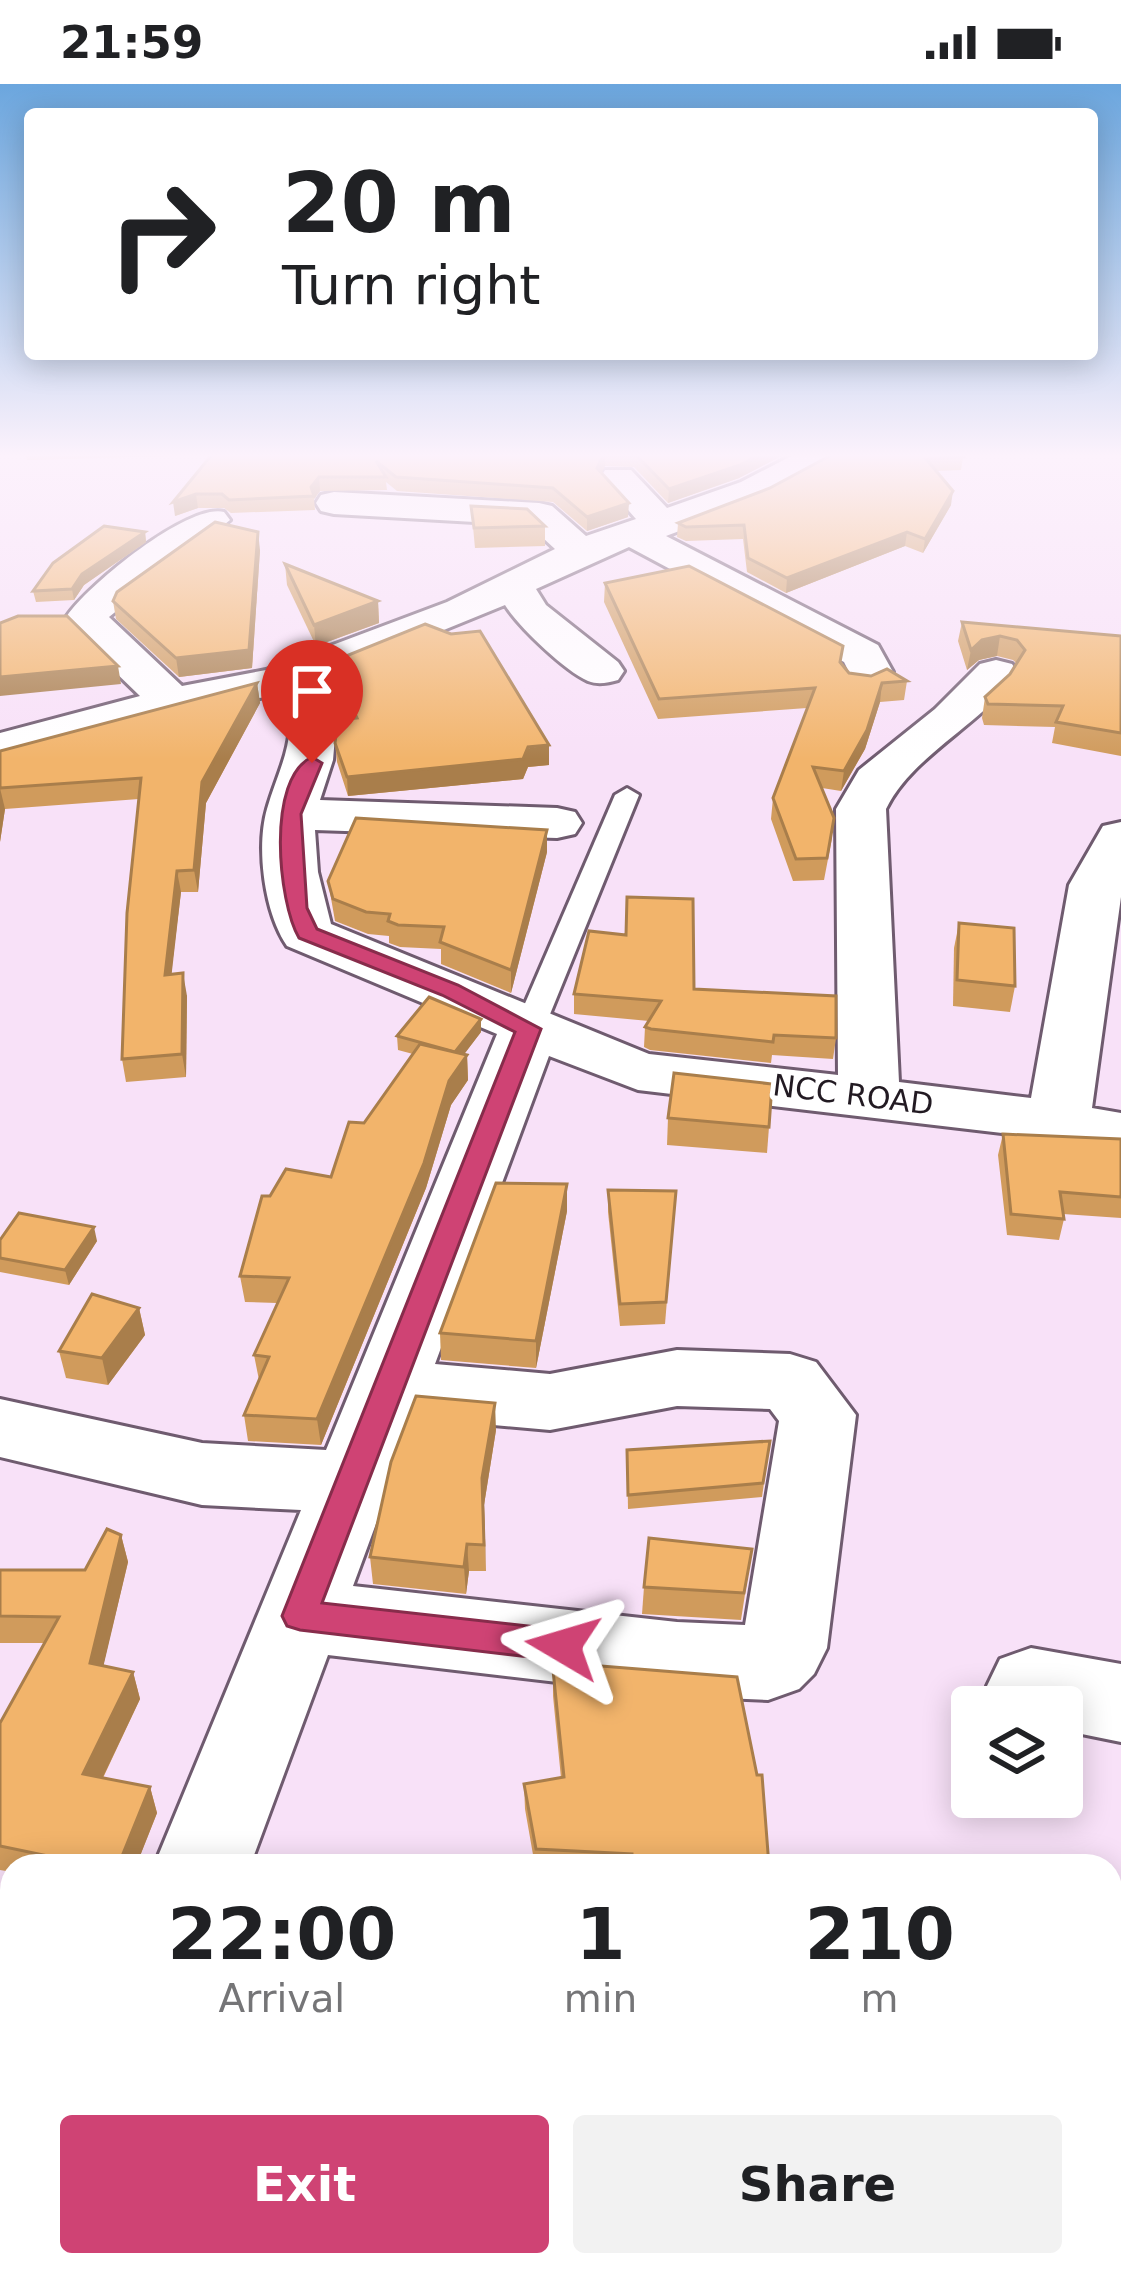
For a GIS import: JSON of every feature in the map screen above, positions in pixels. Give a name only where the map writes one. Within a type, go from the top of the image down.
[{"type":"street","points":[[163,554],[69,616],[90,624],[172,701]]},
{"type":"street","points":[[0,747],[172,701],[276,682],[514,586],[574,554]]},
{"type":"street","points":[[691,554],[863,655],[868,675]]},
{"type":"street","points":[[514,586],[531,613],[602,671]]},
{"type":"street","points":[[869,1097],[862,809],[876,780],[951,718],[996,673]]},
{"type":"street","name":"NCC ROAD","points":[[276,682],[313,725],[312,763],[290,814],[296,908],[307,934],[638,1071],[1121,1132]]},
{"type":"street","points":[[290,814],[557,823]]},
{"type":"street","points":[[1058,1124],[1096,885],[1121,837]]},
{"type":"street","points":[[207,1854],[529,1029]]},
{"type":"street","points":[[300,1616],[676,1659],[768,1663],[784,1648],[818,1415],[790,1382],[677,1378],[550,1402],[388,1388]]},
{"type":"street","points":[[0,1428],[202,1474],[352,1482]]},
{"type":"street","points":[[1083,1695],[1121,1702]]},
{"type":"lane","points":[[529,1029],[627,795]]},
{"type":"building","points":[[65,554],[112,554],[82,574],[72,589],[33,591]]},
{"type":"building","points":[[170,554],[256,554],[249,650],[176,658],[113,601],[117,592]]},
{"type":"building","points":[[748,554],[849,554],[787,578]]},
{"type":"building","points":[[285,564],[378,601],[314,625]]},
{"type":"building","points":[[689,566],[843,646],[840,662],[849,673],[871,676],[887,669],[907,681],[882,683],[867,730],[844,771],[813,767],[834,818],[827,858],[796,859],[773,798],[815,688],[659,699],[605,583]]},
{"type":"building","points":[[18,616],[67,616],[118,666],[0,677],[0,623]]},
{"type":"building","points":[[962,622],[1121,636],[1121,733],[1056,722],[1063,706],[988,704],[985,697],[1010,674],[1025,650],[1017,640],[1000,636],[982,640],[971,650]]},
{"type":"building","points":[[425,624],[451,634],[480,631],[549,745],[528,747],[523,759],[347,777],[335,743],[338,720],[357,718],[331,662]]},
{"type":"building","points":[[257,683],[202,782],[194,870],[177,871],[165,975],[183,973],[182,1054],[122,1059],[127,913],[141,778],[0,788],[0,751]]},
{"type":"building","points":[[356,818],[547,830],[511,970],[440,942],[444,927],[398,925],[388,921],[390,914],[366,912],[333,899],[328,881]]},
{"type":"building","points":[[627,897],[693,899],[694,989],[836,996],[836,1038],[774,1035],[773,1042],[651,1029],[645,1027],[661,1001],[574,994],[589,931],[626,935]]},
{"type":"building","points":[[959,923],[1014,928],[1015,986],[957,980]]},
{"type":"building","points":[[429,997],[481,1019],[455,1052],[397,1036]]},
{"type":"building","points":[[420,1044],[467,1055],[449,1081],[424,1163],[317,1419],[244,1415],[269,1357],[254,1355],[289,1278],[240,1276],[262,1196],[270,1196],[286,1169],[331,1177],[349,1122],[364,1123]]},
{"type":"building","points":[[674,1073],[772,1084],[769,1127],[668,1118]]},
{"type":"building","points":[[1003,1134],[1121,1139],[1121,1197],[1060,1192],[1064,1219],[1011,1214]]},
{"type":"building","points":[[496,1183],[567,1184],[536,1341],[440,1333]]},
{"type":"building","points":[[608,1190],[676,1191],[666,1302],[620,1304]]},
{"type":"building","points":[[19,1213],[94,1227],[65,1270],[0,1258],[0,1240]]},
{"type":"building","points":[[92,1294],[139,1308],[102,1358],[59,1351]]},
{"type":"building","points":[[416,1396],[495,1403],[482,1478],[484,1545],[467,1544],[464,1567],[370,1557],[391,1462]]},
{"type":"building","points":[[770,1441],[763,1483],[628,1495],[627,1450]]},
{"type":"building","points":[[107,1529],[121,1535],[90,1663],[133,1672],[83,1774],[150,1787],[123,1854],[38,1854],[0,1846],[0,1723],[59,1617],[0,1616],[0,1570],[85,1570]]},
{"type":"building","points":[[649,1538],[752,1549],[744,1593],[644,1587]]},
{"type":"building","points":[[601,1666],[737,1677],[757,1775],[762,1775],[768,1854],[536,1849],[524,1784],[564,1777],[553,1670]]},
{"type":"route","points":[[312,763],[290,814],[296,908],[307,934],[450,990],[529,1029],[300,1616],[563,1646]]}]
